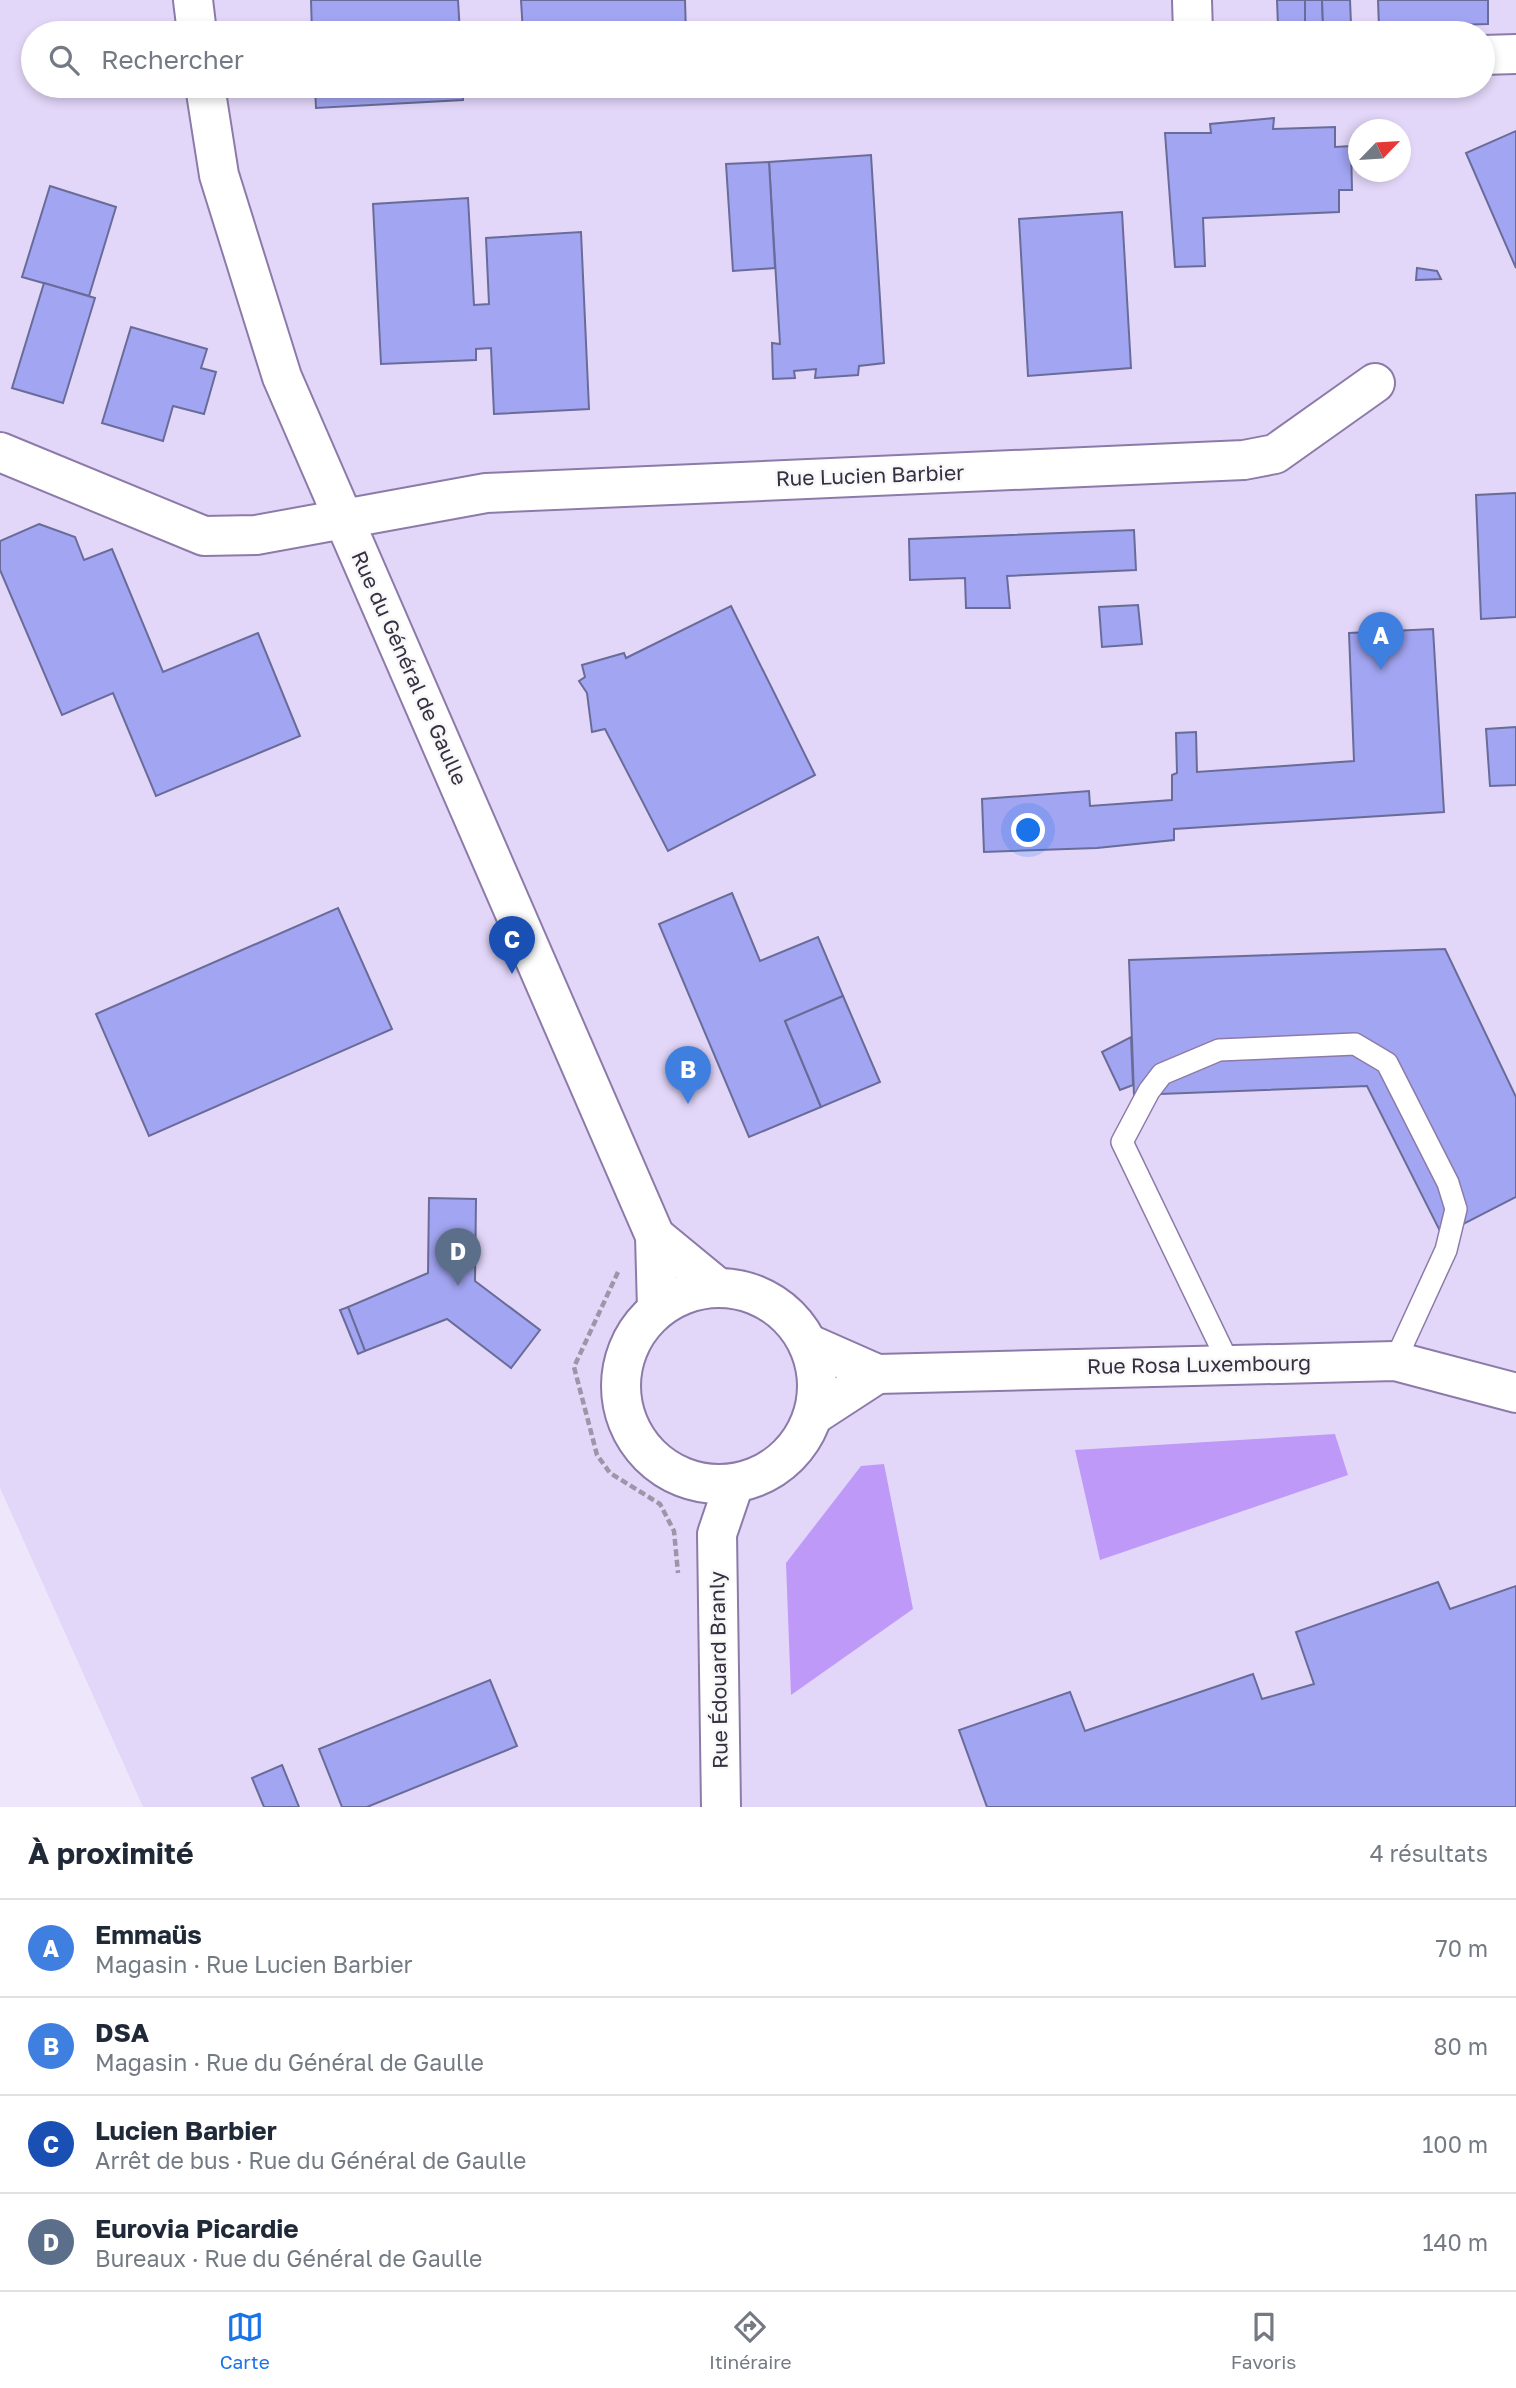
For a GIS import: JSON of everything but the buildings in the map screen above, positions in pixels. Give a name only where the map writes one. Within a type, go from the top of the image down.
[{"type":"street","points":[[192,0],[195,21]]},
{"type":"street","points":[[1192,0],[1193,21]]},
{"type":"street","name":"Rue du Général de Gaulle","points":[[207,98],[219,175],[282,377],[655,1236],[657,1309]]},
{"type":"street","name":"Rue Lucien Barbier","points":[[0,452],[204,536],[256,535],[486,493],[1244,460],[1275,454],[1375,383]]},
{"type":"street","name":"Rue du Général de Gaulle","points":[[655,1236],[717,1287]]},
{"type":"street","points":[[717,1287],[760,1296],[789,1315],[809,1343],[818,1380],[814,1415],[792,1454],[764,1475],[716,1484],[664,1468],[639,1444],[622,1408],[621,1373],[634,1335],[657,1309],[683,1294],[717,1287]]},
{"type":"street","name":"Rue Rosa Luxembourg","points":[[809,1343],[877,1374],[1395,1360],[1516,1393]]},
{"type":"street","points":[[814,1415],[877,1374]]},
{"type":"street","name":"Rue Édouard Branly","points":[[716,1484],[721,1807]]},
{"type":"lane","points":[[1229,1363],[1122,1142],[1149,1091],[1162,1074],[1219,1050],[1356,1044],[1387,1063],[1448,1184],[1456,1209],[1446,1250],[1395,1360]]},
{"type":"path","points":[[618,1270],[574,1367],[597,1455],[610,1473],[660,1504],[674,1531],[678,1581]]},
{"type":"shaded area","points":[[0,0],[1516,0],[1516,1807],[143,1807],[0,1488]]},
{"type":"shaded area","points":[[1335,1434],[1348,1475],[1100,1560],[1075,1450]]},
{"type":"shaded area","points":[[884,1464],[913,1609],[791,1695],[786,1563],[861,1466]]},
{"type":"place","name":"Emmaüs","points":[[1381,670]]},
{"type":"place","name":"Lucien Barbier","points":[[512,974]]},
{"type":"place","name":"DSA","points":[[688,1104]]},
{"type":"place","name":"Eurovia Picardie","points":[[458,1286]]}]
